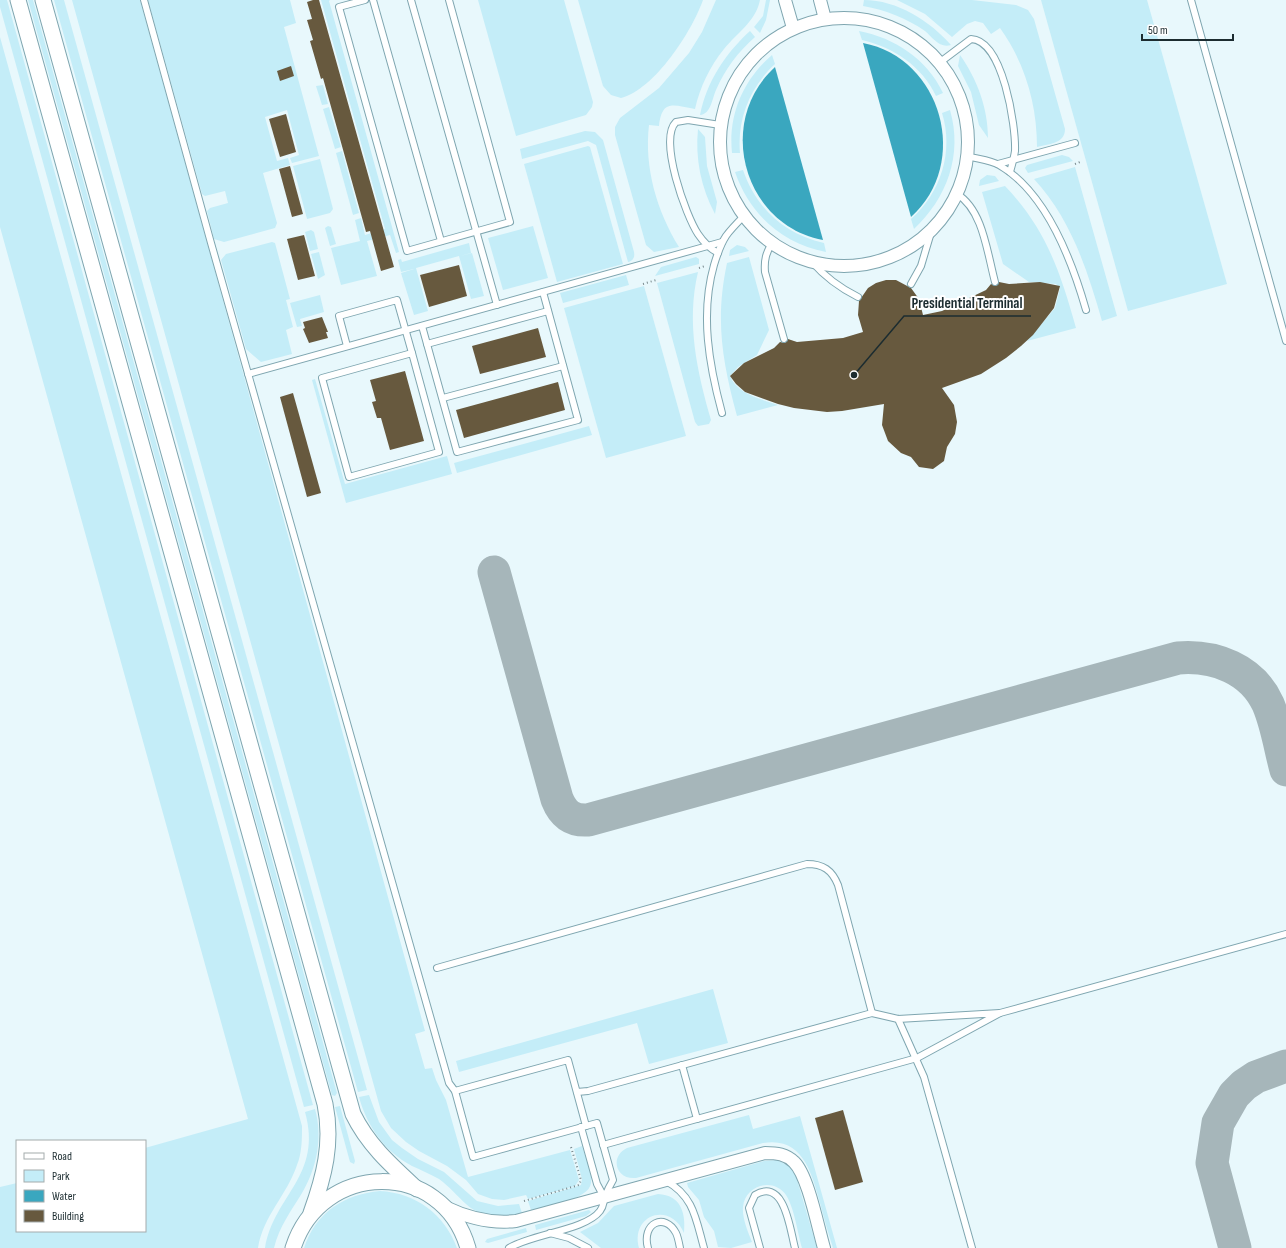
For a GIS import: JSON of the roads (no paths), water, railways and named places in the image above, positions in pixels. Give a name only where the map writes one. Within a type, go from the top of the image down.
[{"type":"street","points":[[18,0],[324,1104],[329,1130],[329,1145],[320,1188],[311,1213]]},
{"type":"street","points":[[44,0],[352,1114],[362,1132],[374,1148],[418,1189],[442,1205],[473,1218],[490,1222],[504,1223],[529,1218],[765,1153],[781,1154],[795,1163],[803,1175],[824,1248]]},
{"type":"street","points":[[785,0],[793,28]]},
{"type":"street","points":[[820,0],[825,19]]},
{"type":"street","points":[[825,19],[862,19],[887,26],[921,45],[940,63],[954,85],[963,109],[968,135],[967,156],[964,173],[956,194],[948,209],[932,229],[901,252],[876,262],[838,266],[812,262],[788,252],[772,243],[756,230],[744,216],[733,198],[724,174],[719,148],[720,125],[727,97],[746,64],[765,45],[793,28],[825,19]]},
{"type":"street","points":[[293,1248],[300,1229],[311,1213],[333,1194],[360,1183],[389,1181],[418,1189]]},
{"type":"street","points":[[442,1205],[460,1228],[468,1248]]},
{"type":"lane","points":[[144,0],[447,1077],[455,1091],[473,1157],[597,1123],[613,1180],[604,1197],[602,1209],[590,1220],[516,1244],[509,1248]]},
{"type":"lane","points":[[365,0],[339,7],[407,251],[510,222],[449,0]]},
{"type":"lane","points":[[373,0],[441,241]]},
{"type":"lane","points":[[411,0],[497,305]]},
{"type":"lane","points":[[1191,0],[1286,341]]},
{"type":"lane","points":[[940,63],[971,39],[980,41],[988,48],[1000,72],[1009,100],[1014,138],[1013,160],[1010,172]]},
{"type":"lane","points":[[718,253],[707,246],[690,220],[678,188],[673,168],[671,144],[674,124],[680,121],[720,125]]},
{"type":"lane","points":[[998,164],[1075,144]]},
{"type":"lane","points":[[967,156],[998,164],[1010,172],[1032,195],[1053,225],[1068,256],[1086,310]]},
{"type":"lane","points":[[956,194],[964,198],[977,214],[995,282]]},
{"type":"lane","points":[[722,413],[711,370],[707,322],[708,297],[712,274],[722,242],[732,228],[744,216]]},
{"type":"lane","points":[[911,284],[921,266],[932,229]]},
{"type":"lane","points":[[248,374],[722,242]]},
{"type":"lane","points":[[772,243],[767,251],[764,261],[765,272],[784,339]]},
{"type":"lane","points":[[812,262],[837,286],[858,297]]},
{"type":"lane","points":[[422,326],[457,452],[578,420],[542,292]]},
{"type":"lane","points":[[348,346],[339,316],[397,300],[412,353],[439,452],[349,477],[322,378],[412,353]]},
{"type":"lane","points":[[427,344],[548,311]]},
{"type":"lane","points":[[442,398],[563,366]]},
{"type":"lane","points":[[437,968],[807,864],[817,864],[825,867],[834,875],[838,885],[872,1013]]},
{"type":"lane","points":[[577,1092],[588,1091],[872,1013],[898,1019],[1000,1013],[1286,934]]},
{"type":"lane","points":[[603,1145],[917,1058],[1000,1013]]},
{"type":"lane","points":[[898,1019],[917,1058],[972,1248]]},
{"type":"lane","points":[[455,1091],[568,1060],[577,1092],[597,1184],[604,1197]]},
{"type":"lane","points":[[682,1065],[697,1119]]},
{"type":"lane","points":[[664,1181],[680,1190],[691,1204],[704,1248]]},
{"type":"lane","points":[[760,1248],[749,1208],[752,1199],[764,1191],[774,1193],[781,1199],[795,1248]]},
{"type":"lane","points":[[648,1248],[646,1233],[651,1226],[659,1223],[671,1226],[676,1234],[680,1248]]},
{"type":"lane","points":[[549,1233],[569,1238],[588,1248]]},
{"type":"water","points":[[863,43],[890,53],[912,69],[929,90],[939,115],[943,142],[940,169],[929,195],[911,217]]},
{"type":"water","points":[[775,67],[823,240],[796,230],[773,214],[757,193],[746,168],[743,142],[746,115],[757,89]]},
{"type":"place","name":"Presidential Terminal","points":[[854,375]]}]
